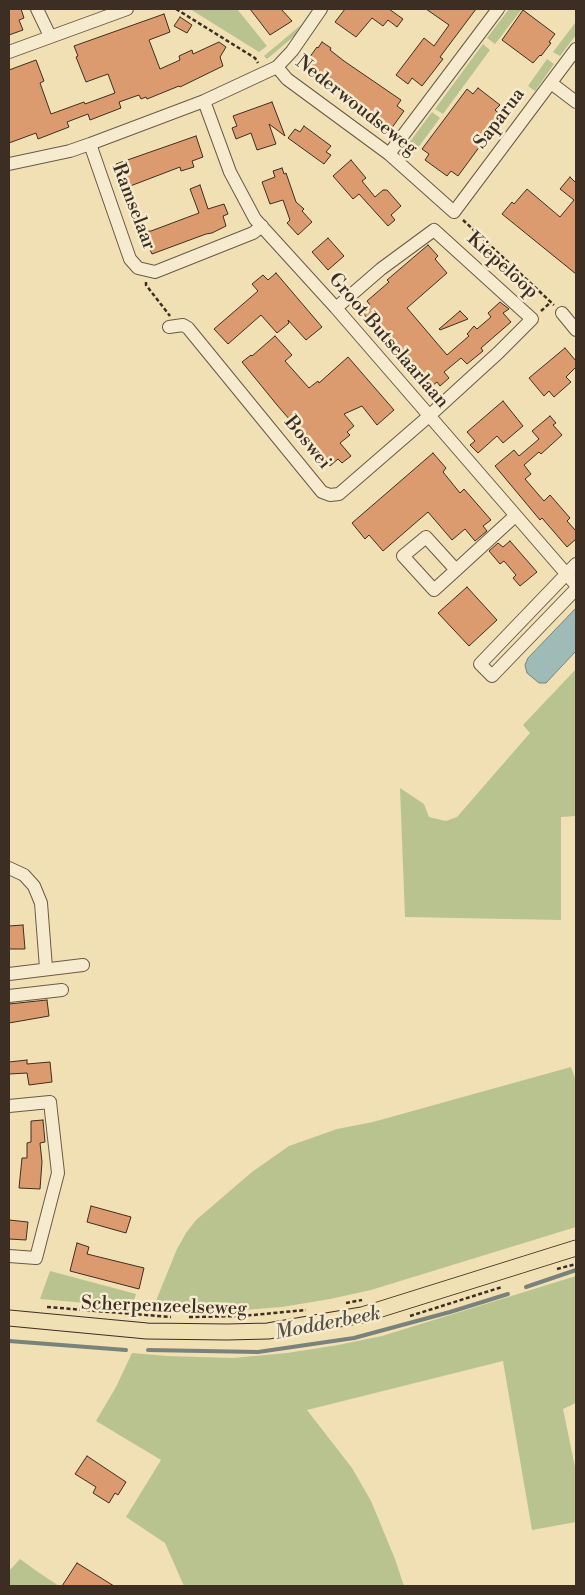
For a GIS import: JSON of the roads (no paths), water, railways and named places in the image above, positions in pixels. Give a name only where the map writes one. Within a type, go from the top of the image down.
[{"type":"main road","name":"Scherpenzeelseweg","points":[[9,1318],[147,1331],[268,1331],[362,1316],[576,1248]]},
{"type":"street","points":[[37,9],[50,36]]},
{"type":"street","points":[[9,52],[127,9]]},
{"type":"street","points":[[271,70],[292,51],[321,9]]},
{"type":"street","points":[[389,154],[496,10]]},
{"type":"street","name":"Saparua","points":[[454,212],[576,49]]},
{"type":"street","name":"Nederwoudseweg","points":[[9,164],[70,151],[90,144],[204,101],[271,70],[292,83],[389,154],[454,212]]},
{"type":"street","points":[[551,83],[576,102]]},
{"type":"street","name":"Groot Butselaarlaan","points":[[204,101],[230,172],[255,219],[336,308],[566,575],[576,584]]},
{"type":"street","name":"Ramselaar","points":[[90,144],[130,259],[138,268],[144,271],[155,272],[253,233],[262,226]]},
{"type":"street","name":"Kiepeloop","points":[[336,308],[381,269],[434,230],[532,319],[429,416]]},
{"type":"street","points":[[562,313],[576,330]]},
{"type":"street","name":"Boswei","points":[[173,326],[183,325],[188,328],[322,492],[330,495],[339,494],[429,416]]},
{"type":"street","points":[[456,570],[515,516]]},
{"type":"street","points":[[576,564],[480,664],[492,676],[576,589]]},
{"type":"street","points":[[9,868],[24,875],[34,886],[41,903],[46,968]]},
{"type":"street","points":[[9,974],[83,964]]},
{"type":"street","points":[[9,996],[62,990]]},
{"type":"street","points":[[9,1106],[50,1102],[58,1173],[36,1258],[9,1256]]},
{"type":"water","points":[[576,608],[576,651],[546,683],[539,683],[527,673],[525,665],[528,658]]},
{"type":"waterway","name":"Modderbeek","points":[[526,1287],[576,1270]]},
{"type":"waterway","name":"Modderbeek","points":[[148,1350],[258,1352],[354,1338],[508,1294]]},
{"type":"waterway","name":"Modderbeek","points":[[9,1341],[126,1350]]}]
